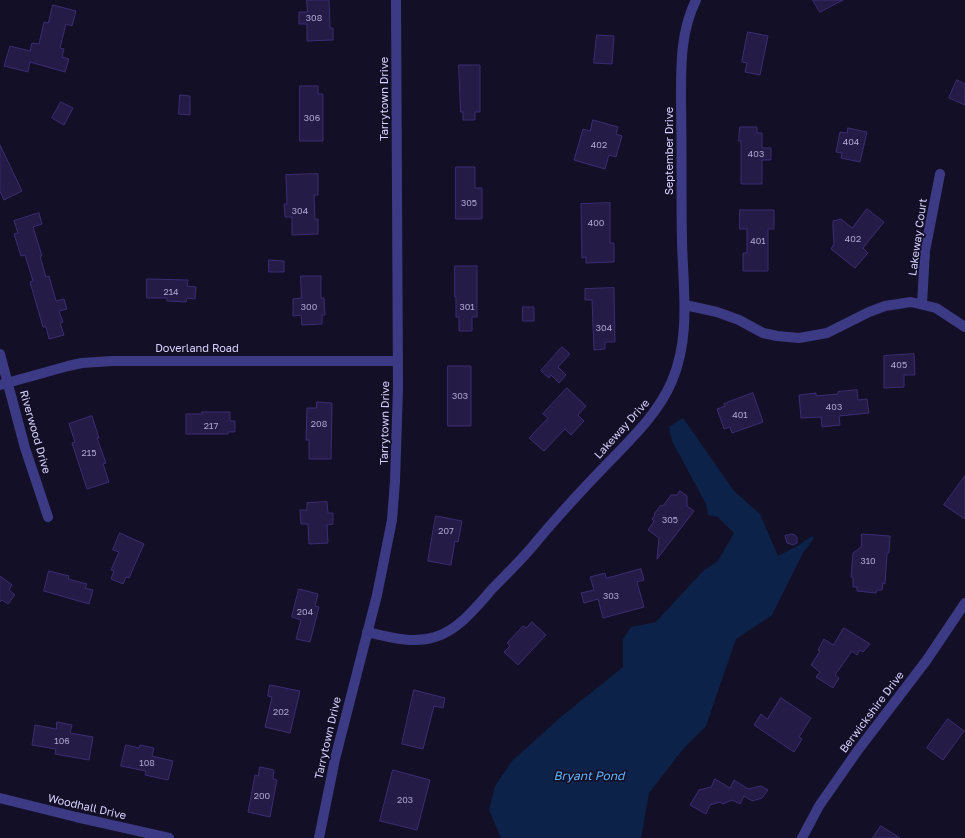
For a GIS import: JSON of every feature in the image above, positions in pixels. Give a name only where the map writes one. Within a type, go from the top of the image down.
[{"type":"street","name":"Tarrytown Drive","points":[[319,838],[335,759],[377,595],[392,520],[395,481],[398,388],[396,0]]},
{"type":"street","name":"September Drive","points":[[685,305],[682,241],[681,69],[683,39],[692,8],[696,0]]},
{"type":"street","name":"Lakeway Court","points":[[922,304],[925,251],[940,174]]},
{"type":"street","points":[[685,305],[717,312],[739,320],[763,332],[777,336],[799,338],[827,333],[869,312],[885,306],[911,302],[936,308],[965,326]]},
{"type":"street","name":"Lakeway Drive","points":[[367,632],[398,638],[421,640],[436,637],[453,628],[467,616],[526,554],[559,514],[656,410],[672,381],[679,361],[685,327],[685,305]]},
{"type":"street","name":"Riverwood Drive","points":[[0,354],[4,384],[48,517]]},
{"type":"street","name":"Doverland Road","points":[[4,384],[82,363],[112,361],[397,361]]},
{"type":"street","name":"Berwickshire Drive","points":[[802,838],[819,806],[858,750],[926,661],[965,603]]},
{"type":"street","name":"Woodhall Drive","points":[[0,798],[169,838]]},
{"type":"water","name":"Bryant Pond","points":[[683,418],[734,491],[760,514],[778,556],[812,536],[814,538],[803,553],[772,615],[736,639],[706,726],[684,748],[649,793],[641,838],[501,838],[489,810],[495,786],[513,760],[561,717],[623,667],[623,639],[631,627],[656,622],[704,570],[718,561],[734,533],[718,517],[708,515],[706,504],[672,441],[669,427]]},
{"type":"building","points":[[307,0],[329,0],[330,28],[333,28],[333,40],[307,41],[307,24],[299,24],[299,12],[307,12]]},
{"type":"building","points":[[813,0],[843,0],[820,12]]},
{"type":"building","points":[[53,5],[76,11],[72,26],[66,24],[60,48],[64,49],[62,57],[69,59],[65,72],[30,62],[28,72],[4,66],[10,46],[30,51],[32,43],[39,44],[44,22],[48,23]]},
{"type":"building","points":[[748,32],[768,36],[760,75],[745,72],[747,63],[742,62]]},
{"type":"building","points":[[597,35],[614,36],[612,64],[594,63]]},
{"type":"building","points":[[459,65],[480,65],[480,112],[475,112],[475,120],[463,120],[463,112],[461,112]]},
{"type":"building","points":[[957,80],[965,84],[965,105],[949,98]]},
{"type":"building","points":[[300,86],[318,86],[318,94],[323,94],[323,141],[300,141]]},
{"type":"building","points":[[180,95],[190,96],[190,115],[179,114]]},
{"type":"building","points":[[61,102],[73,108],[64,125],[52,118]]},
{"type":"building","points":[[593,120],[618,127],[616,134],[622,136],[616,157],[609,155],[605,169],[574,160],[583,129],[590,131]]},
{"type":"building","points":[[740,127],[757,127],[757,133],[762,133],[762,148],[771,148],[771,160],[762,160],[762,184],[741,184],[741,141],[739,141]]},
{"type":"building","points":[[848,128],[867,132],[860,162],[841,158],[842,153],[836,152],[840,132],[847,133]]},
{"type":"building","points":[[0,145],[22,191],[4,200],[0,191]]},
{"type":"building","points":[[456,167],[475,167],[475,188],[482,188],[482,219],[456,219]]},
{"type":"building","points":[[318,174],[318,195],[314,195],[315,219],[318,219],[318,234],[292,235],[292,217],[285,217],[284,204],[287,204],[286,175]]},
{"type":"building","points":[[610,203],[610,243],[614,243],[614,262],[586,263],[586,257],[582,258],[581,204]]},
{"type":"building","points":[[867,209],[884,222],[863,248],[868,253],[855,268],[831,249],[834,244],[833,221],[841,219],[852,228]]},
{"type":"building","points":[[740,210],[774,210],[774,229],[768,229],[768,271],[743,271],[743,253],[747,253],[747,229],[740,229]]},
{"type":"building","points":[[39,213],[42,224],[33,227],[42,256],[40,256],[46,277],[49,276],[56,301],[64,299],[67,309],[59,311],[63,322],[60,323],[64,335],[49,339],[46,327],[43,327],[30,282],[33,281],[25,255],[21,256],[14,234],[18,233],[14,221]]},
{"type":"building","points":[[269,260],[284,261],[284,272],[269,272]]},
{"type":"building","points":[[455,266],[477,266],[477,317],[472,317],[472,331],[459,331],[459,317],[456,317]]},
{"type":"building","points":[[301,276],[321,276],[321,298],[324,298],[325,315],[322,315],[322,324],[302,325],[301,315],[293,316],[293,299],[301,298]]},
{"type":"building","points":[[147,279],[188,280],[187,286],[196,287],[195,299],[187,298],[186,302],[167,301],[167,298],[147,298]]},
{"type":"building","points":[[614,288],[615,342],[605,342],[605,349],[594,350],[592,300],[585,300],[585,289]]},
{"type":"building","points":[[523,307],[534,307],[534,321],[523,321]]},
{"type":"building","points":[[562,347],[570,354],[558,367],[566,375],[559,383],[551,375],[549,378],[541,371]]},
{"type":"building","points":[[914,354],[915,375],[904,375],[904,387],[884,388],[884,356]]},
{"type":"building","points":[[448,366],[471,366],[471,426],[448,426]]},
{"type":"building","points":[[567,388],[586,406],[578,415],[584,421],[571,435],[565,429],[544,451],[529,438],[548,418],[543,414]]},
{"type":"building","points":[[857,390],[858,400],[867,399],[869,413],[839,416],[840,425],[822,427],[821,417],[801,418],[799,395],[816,393],[816,396],[838,394],[838,392]]},
{"type":"building","points":[[753,393],[763,422],[732,433],[730,427],[724,429],[717,409],[725,406],[724,404]]},
{"type":"building","points":[[317,402],[332,403],[331,459],[309,459],[309,440],[306,440],[307,408],[316,408]]},
{"type":"building","points":[[202,412],[230,412],[230,421],[235,421],[235,432],[228,432],[228,434],[186,434],[186,414],[202,414]]},
{"type":"building","points":[[92,416],[99,438],[97,438],[106,463],[103,464],[109,482],[87,489],[72,443],[75,442],[69,424]]},
{"type":"building","points":[[965,476],[965,519],[944,505]]},
{"type":"building","points":[[680,491],[687,496],[687,506],[694,511],[657,559],[659,538],[648,530],[654,521],[652,519],[655,515],[654,514],[661,505],[663,506],[671,495],[677,495]]},
{"type":"building","points":[[327,502],[328,513],[333,513],[333,524],[327,525],[328,543],[309,544],[308,524],[301,524],[300,510],[307,510],[307,503]]},
{"type":"building","points":[[436,516],[462,521],[458,542],[455,541],[451,565],[428,561]]},
{"type":"building","points":[[120,533],[144,544],[129,578],[126,577],[123,584],[111,579],[114,571],[111,570],[119,552],[113,550]]},
{"type":"building","points":[[792,534],[797,538],[797,543],[793,545],[787,543],[785,536]]},
{"type":"building","points":[[862,534],[890,536],[889,553],[887,553],[885,584],[883,583],[882,590],[877,590],[876,593],[857,591],[857,587],[853,587],[853,577],[851,577],[853,553],[861,547]]},
{"type":"building","points":[[641,569],[644,580],[637,582],[644,607],[603,618],[598,599],[584,603],[581,593],[594,590],[590,577],[605,573],[606,578]]},
{"type":"building","points":[[49,571],[69,576],[68,579],[87,584],[85,588],[93,590],[89,604],[44,591]]},
{"type":"building","points":[[0,576],[12,585],[9,590],[15,595],[8,604],[2,600],[0,602]]},
{"type":"building","points":[[299,589],[318,594],[315,606],[319,607],[310,642],[296,639],[301,620],[292,617]]},
{"type":"building","points":[[532,622],[546,635],[518,665],[504,652],[510,646],[507,643],[523,626],[526,628]]},
{"type":"building","points":[[844,628],[870,644],[863,652],[860,650],[857,655],[852,651],[835,675],[839,678],[833,688],[816,677],[820,672],[811,665],[820,651],[818,650],[824,639],[833,645]]},
{"type":"building","points":[[270,685],[300,691],[290,733],[265,727],[272,697],[268,696]]},
{"type":"building","points":[[414,690],[445,698],[443,708],[434,706],[423,749],[402,744]]},
{"type":"building","points":[[781,698],[811,718],[799,737],[802,739],[794,752],[754,725],[761,714],[767,719]]},
{"type":"building","points":[[948,719],[964,731],[943,760],[927,748]]},
{"type":"building","points":[[57,722],[72,725],[70,733],[93,737],[89,760],[55,754],[56,749],[32,745],[35,725],[56,729]]},
{"type":"building","points":[[126,745],[139,748],[140,745],[154,748],[152,756],[173,761],[168,780],[145,775],[146,771],[121,766]]},
{"type":"building","points":[[260,767],[274,770],[273,779],[277,780],[270,817],[248,812],[255,775],[258,776]]},
{"type":"building","points":[[393,770],[430,780],[417,830],[380,821]]},
{"type":"building","points":[[715,779],[730,788],[734,780],[748,789],[761,786],[768,790],[762,798],[752,801],[744,796],[740,804],[732,800],[723,804],[720,802],[710,805],[706,814],[690,805],[699,790],[711,787]]},
{"type":"building","points":[[881,826],[900,838],[873,838]]}]
